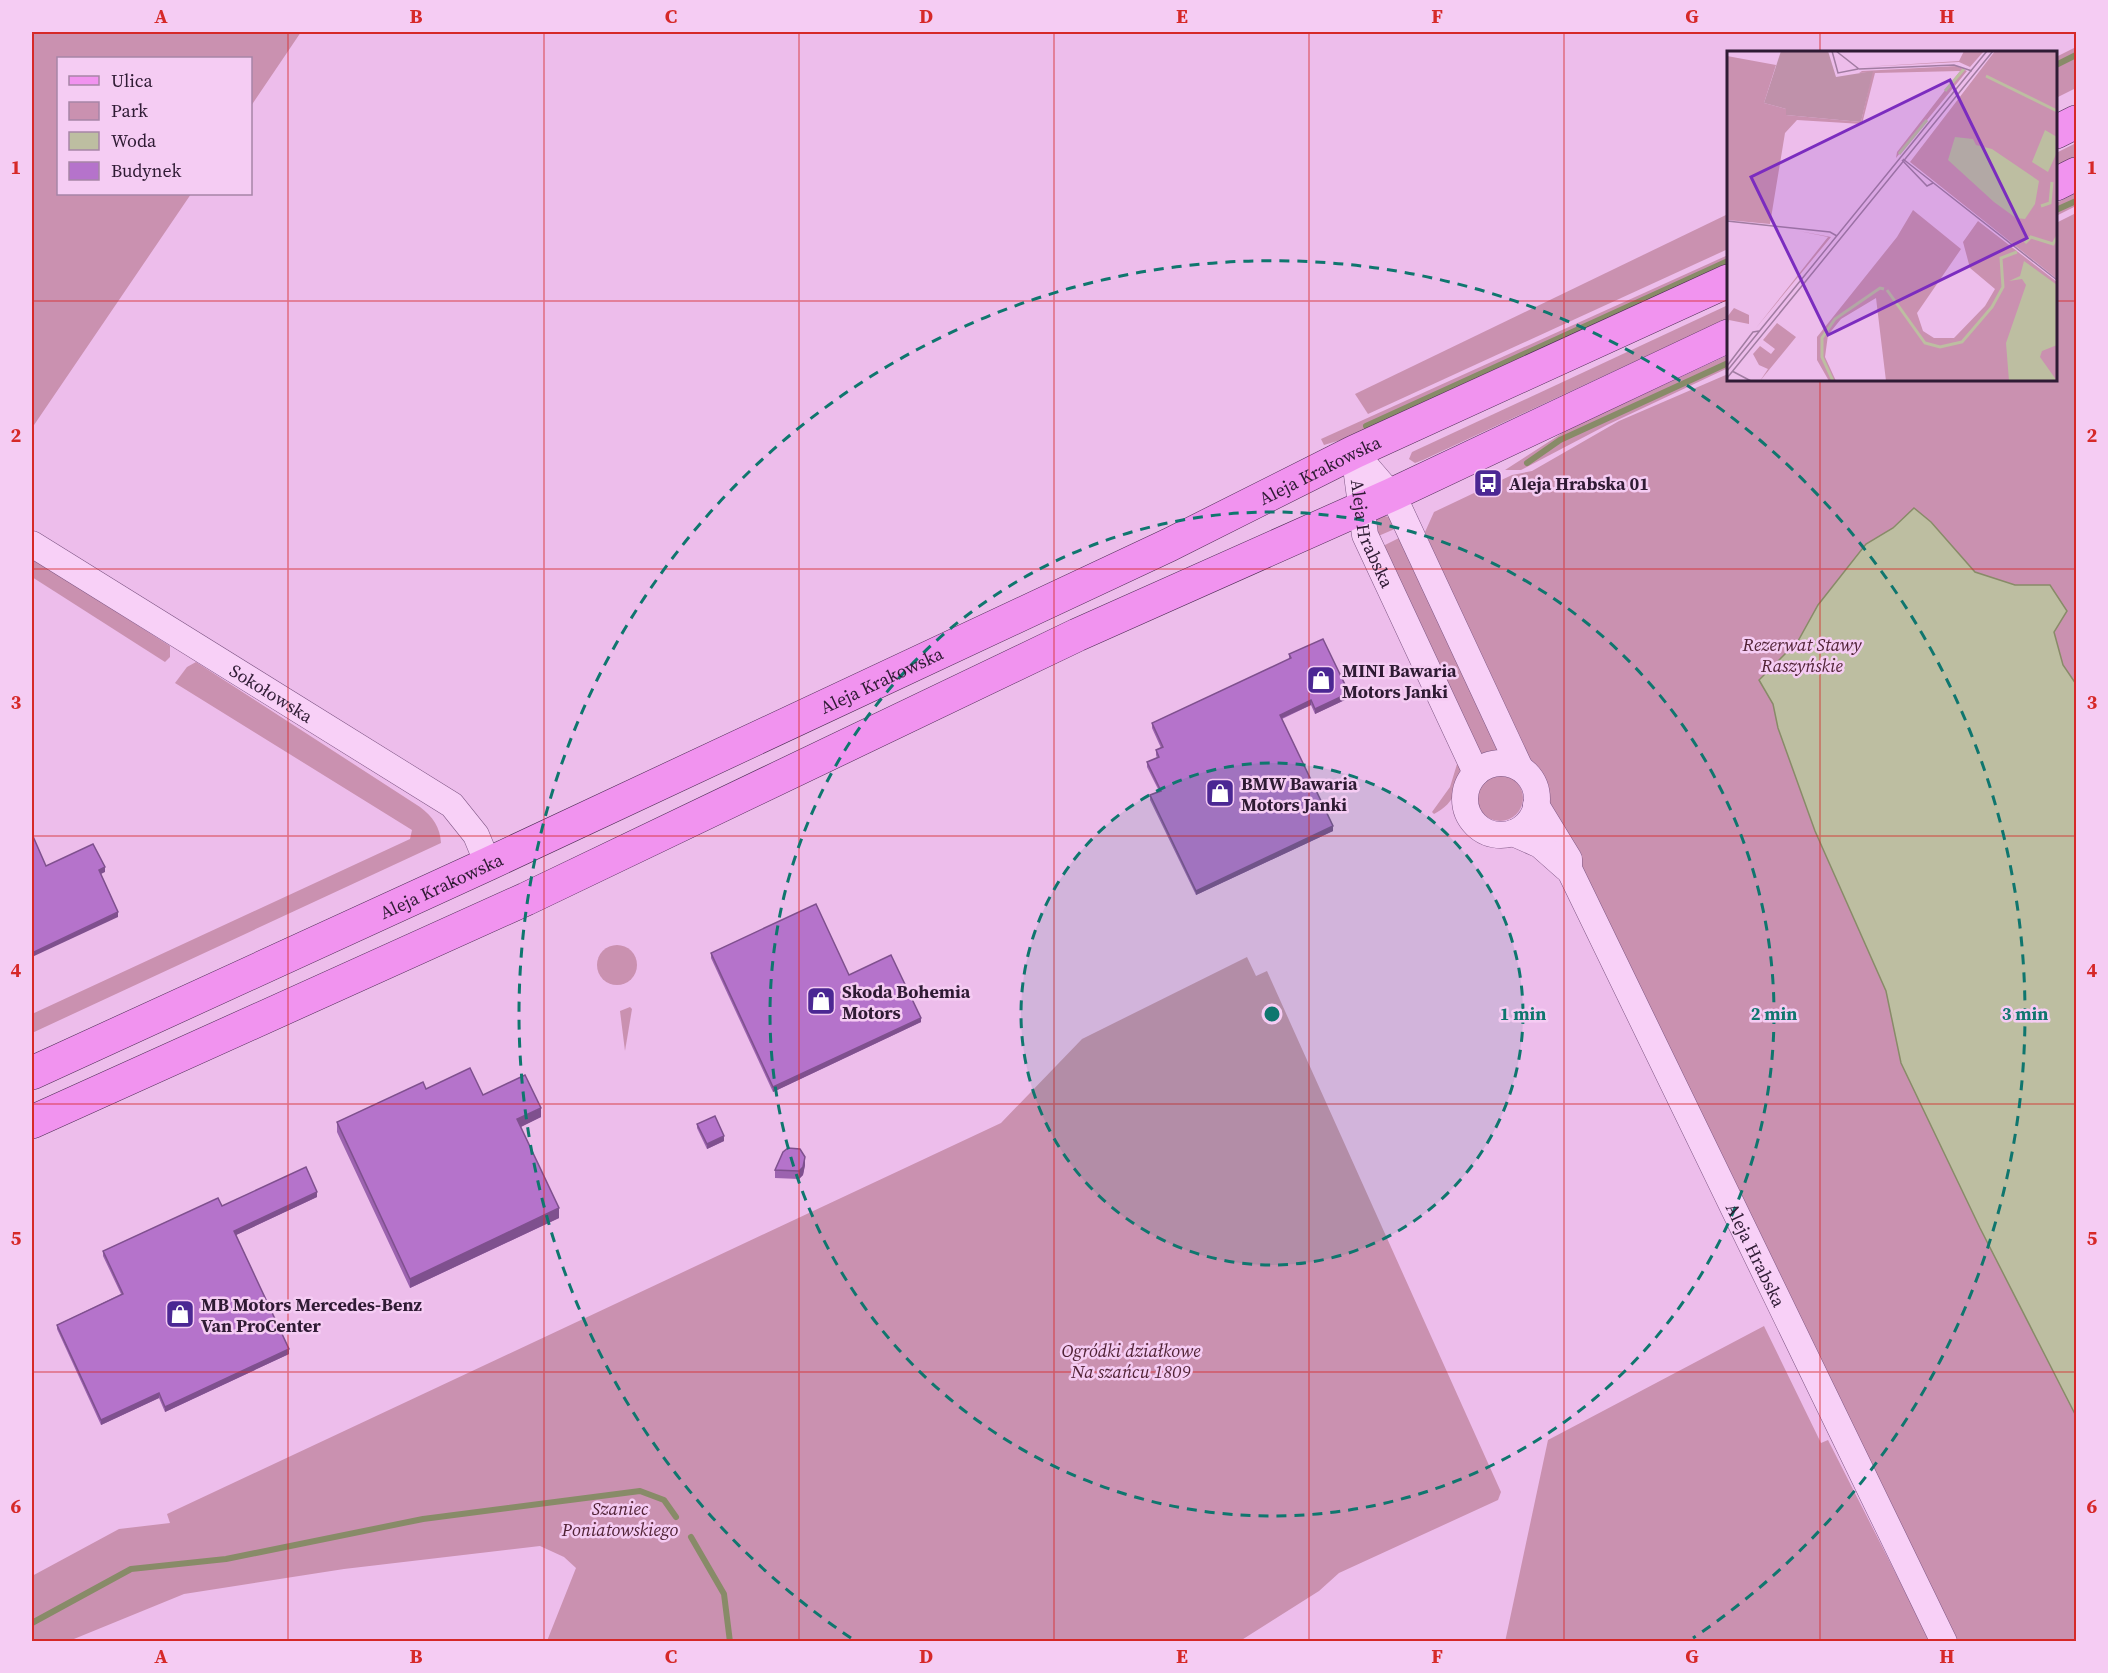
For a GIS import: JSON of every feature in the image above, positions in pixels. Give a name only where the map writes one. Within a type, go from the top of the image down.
[{"type":"main road","points":[[2057,131],[2076,122]]},
{"type":"main road","points":[[2057,183],[2076,174]]},
{"type":"main road","name":"Aleja Krakowska","points":[[32,1073],[488,864],[1169,545],[1354,452],[1727,281]]},
{"type":"main road","points":[[32,1122],[526,899],[1077,635],[1391,495],[1727,336]]},
{"type":"main road","points":[[1304,532],[1325,506],[1325,492],[1314,473]]},
{"type":"street","name":"Aleja Hrabska","points":[[1354,452],[1391,495],[1515,753],[1520,768]]},
{"type":"street","name":"Aleja Hrabska","points":[[1354,452],[1365,535],[1476,772]]},
{"type":"street","name":"Sokołowska","points":[[32,544],[452,806],[476,836],[488,864]]},
{"type":"street","points":[[1495,763],[1520,768],[1534,786],[1536,805],[1528,822],[1513,833],[1505,835],[1488,832],[1474,823],[1468,815],[1465,796],[1476,772],[1495,763]]},
{"type":"street","name":"Aleja Hrabska","points":[[1536,805],[1565,850],[1569,859],[1569,868],[1944,1641]]},
{"type":"street","name":"Aleja Hrabska","points":[[1513,833],[1540,845],[1564,867],[1569,868]]},
{"type":"green space","points":[[32,32],[301,32],[252,105],[252,57],[57,57],[57,195],[190,195],[32,428]]},
{"type":"green space","points":[[2076,47],[2076,88],[2057,98],[2057,56]]},
{"type":"green space","points":[[2076,143],[2076,157],[2057,166],[2057,152]]},
{"type":"green space","points":[[2076,193],[2076,206],[2057,216],[2057,202]]},
{"type":"green space","name":"Rezerwat Stawy Raszyńskie","points":[[2076,213],[2076,1641],[1954,1641],[1476,649],[1425,532],[1434,512],[1512,475],[1532,471],[1619,421],[1727,374],[1727,381],[2057,381],[2057,222]]},
{"type":"green space","points":[[1727,214],[1727,249],[1368,414],[1355,394]]},
{"type":"green space","points":[[1727,255],[1727,266],[1344,439],[1324,445],[1321,439]]},
{"type":"green space","points":[[1727,305],[1727,318],[1423,460],[1415,463],[1409,459],[1412,452]]},
{"type":"green space","points":[[1727,355],[1727,368],[1607,425],[1521,470],[1505,470],[1567,430]]},
{"type":"green space","points":[[1385,516],[1389,517],[1397,528],[1376,537],[1376,520]]},
{"type":"green space","points":[[1401,537],[1505,757],[1480,761],[1381,547]]},
{"type":"green space","points":[[32,558],[170,646],[170,657],[165,662],[32,577]]},
{"type":"green space","points":[[196,662],[420,807],[435,823],[441,843],[32,1033],[32,1014],[410,839],[412,830],[175,683],[187,667]]},
{"type":"green space","points":[[1458,761],[1462,770],[1458,785],[1453,787],[1456,791],[1447,804],[1434,814],[1432,812],[1450,787]]},
{"type":"green space","points":[[1500,775],[1516,782],[1523,798],[1516,814],[1500,821],[1484,814],[1477,798],[1484,782]]},
{"type":"green space","points":[[617,945],[625,946],[631,951],[636,957],[636,973],[631,979],[625,984],[617,985],[609,984],[603,979],[598,973],[597,965],[598,957],[603,951],[609,946]]},
{"type":"green space","name":"Ogródki działkowe Na szańcu 1809","points":[[1247,957],[1256,976],[1267,971],[1501,1492],[1498,1500],[1339,1573],[1319,1591],[1240,1641],[547,1641],[576,1568],[564,1557],[540,1546],[344,1569],[184,1594],[69,1641],[32,1641],[32,1576],[119,1529],[170,1523],[167,1514],[1001,1123],[1082,1039]]},
{"type":"green space","points":[[630,1007],[632,1009],[625,1051],[620,1011]]},
{"type":"green space","points":[[1764,1326],[1821,1443],[1828,1440],[1930,1641],[1505,1642],[1548,1440]]},
{"type":"water","points":[[1914,508],[1931,522],[1975,572],[2015,585],[2050,585],[2067,611],[2054,632],[2063,665],[2076,684],[2076,1416],[1980,1228],[1901,1063],[1886,991],[1815,831],[1778,728],[1773,704],[1759,680],[1798,641],[1818,605],[1866,544],[1893,528]]},
{"type":"building","points":[[1323,639],[1349,693],[1315,709],[1311,700],[1280,715],[1333,826],[1196,891],[1150,795],[1161,791],[1147,762],[1159,757],[1156,750],[1163,747],[1152,723],[1291,658],[1289,654]]},
{"type":"building","points":[[32,834],[46,866],[93,844],[105,867],[99,870],[118,912],[32,953]]},
{"type":"building","name":"Skoda Bohemia Motors","points":[[816,904],[849,975],[891,955],[921,1018],[773,1087],[711,953]]},
{"type":"building","name":"MB Motors Mercedes-Benz Van ProCenter","points":[[470,1068],[483,1095],[525,1075],[541,1108],[517,1119],[559,1208],[410,1279],[337,1122],[423,1082],[426,1089]]},
{"type":"building","points":[[715,1116],[724,1136],[707,1144],[697,1124]]},
{"type":"building","points":[[788,1148],[800,1149],[805,1157],[803,1167],[799,1171],[775,1170],[783,1152]]},
{"type":"building","name":"MB Motors Mercedes-Benz Van ProCenter","points":[[306,1167],[317,1192],[234,1231],[289,1349],[165,1407],[159,1393],[101,1420],[57,1325],[123,1294],[103,1251],[218,1198],[222,1206]]},
{"type":"waterway","points":[[2057,64],[2076,55]]},
{"type":"waterway","points":[[2057,210],[2076,201]]},
{"type":"waterway","points":[[1366,426],[1727,261]]},
{"type":"waterway","points":[[1527,463],[1560,440],[1727,363]]},
{"type":"waterway","points":[[32,1623],[131,1569],[226,1559],[423,1519],[640,1491],[664,1500],[676,1517]]},
{"type":"waterway","points":[[691,1537],[724,1594],[730,1642]]},
{"type":"place","name":"Aleja Hrabska 01","points":[[1488,483]]},
{"type":"place","name":"MINI Bawaria Motors Janki","points":[[1321,680]]},
{"type":"place","name":"BMW Bawaria Motors Janki","points":[[1220,793]]},
{"type":"place","name":"Skoda Bohemia Motors","points":[[821,1001]]},
{"type":"place","name":"MB Motors Mercedes-Benz Van ProCenter","points":[[180,1314]]},
{"type":"park label","name":"Szaniec Poniatowskiego","points":[[620,1518]]}]
